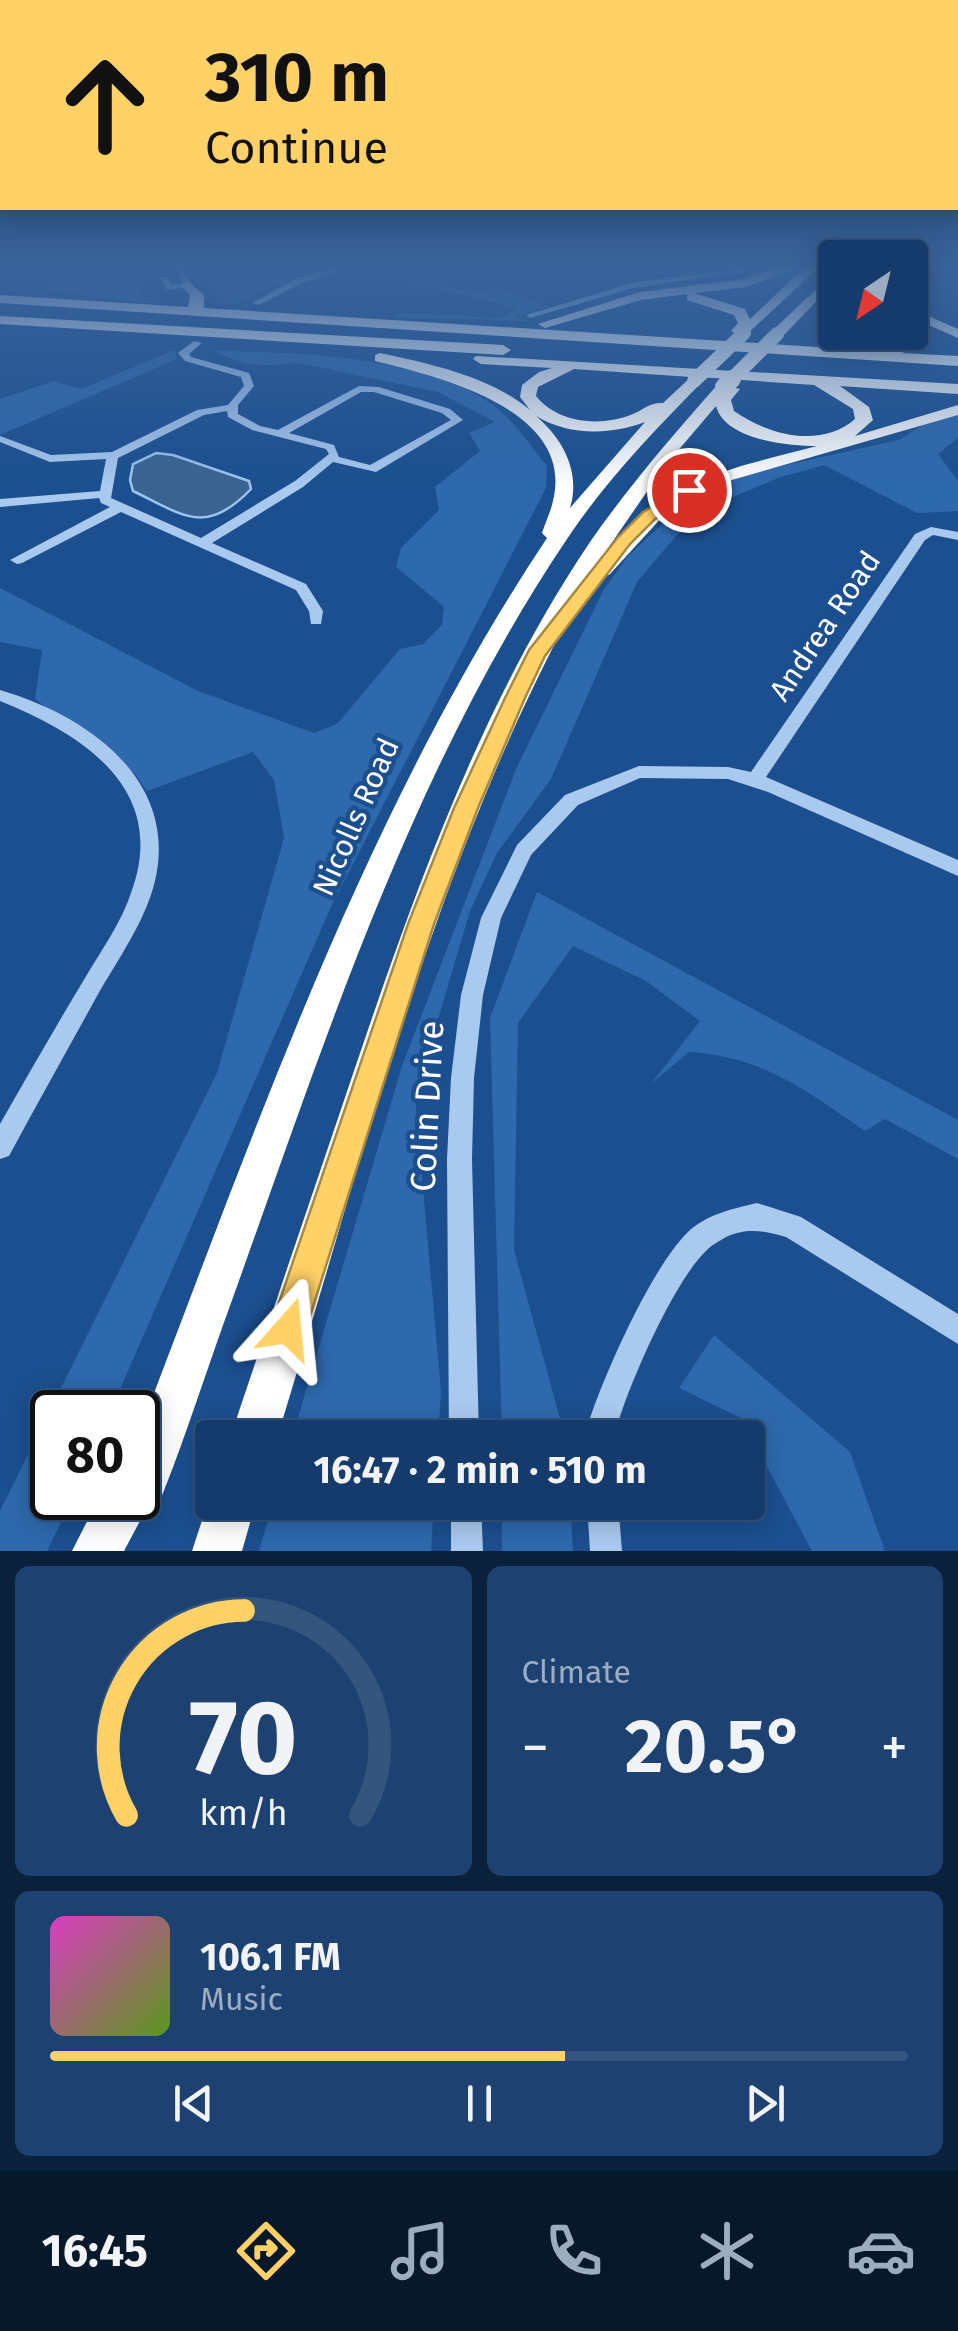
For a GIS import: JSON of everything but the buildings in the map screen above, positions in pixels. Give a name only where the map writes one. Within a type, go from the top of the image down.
[{"type":"highway","points":[[167,340],[654,369],[828,387],[857,402],[864,420],[852,432],[835,437],[774,436],[749,428],[726,414],[723,399],[732,380]]},
{"type":"highway","points":[[321,340],[958,380]]},
{"type":"highway","points":[[474,340],[958,369]]},
{"type":"highway","name":"Nicolls Road","points":[[160,1434],[306,1049],[373,883],[432,756],[531,580],[605,476],[689,385],[738,340]]},
{"type":"highway","points":[[748,340],[812,350],[958,361]]},
{"type":"highway","points":[[259,1420],[434,889],[491,749],[571,590],[630,497],[668,448],[770,340]]},
{"type":"highway","points":[[334,350],[420,366],[467,380],[517,407],[545,433],[561,463],[564,495],[559,517],[531,580]]},
{"type":"highway","points":[[812,350],[818,350]]},
{"type":"highway","points":[[654,369],[557,370],[534,381],[528,397],[534,406],[553,418],[611,425],[644,417],[689,385]]},
{"type":"highway","points":[[732,380],[958,389]]},
{"type":"highway","points":[[536,654],[624,541],[676,496],[734,470],[846,445],[911,421],[958,410]]},
{"type":"highway","points":[[160,1433],[162,1429]]},
{"type":"highway","points":[[97,1551],[114,1520]]},
{"type":"highway","name":"Nicolls Road","points":[[117,1551],[128,1520]]},
{"type":"street","points":[[196,343],[184,353],[188,359],[245,375],[249,386],[232,414],[256,428],[330,447],[333,458]]},
{"type":"street","points":[[202,543],[333,458],[372,469],[458,420],[446,411],[375,389],[359,389],[280,434]]},
{"type":"street","points":[[2,439],[50,459],[116,455],[201,412],[233,407]]},
{"type":"street","points":[[116,455],[104,500],[301,586],[316,611],[316,622]]},
{"type":"street","points":[[0,502],[106,494]]},
{"type":"street","points":[[17,560],[120,507]]},
{"type":"street","name":"Andrea Road","points":[[754,780],[920,536],[931,531],[958,536]]},
{"type":"street","points":[[0,695],[56,720],[100,748],[125,770],[140,795],[151,848],[136,910],[0,1147]]},
{"type":"street","name":"Colin Drive","points":[[464,1420],[459,1146],[464,1044],[478,957],[504,884],[539,827],[574,798],[609,779],[688,770],[754,780],[958,868]]},
{"type":"street","points":[[604,1420],[662,1290],[696,1241],[724,1224],[758,1216],[792,1226],[958,1330]]},
{"type":"street","points":[[466,1520],[467,1551]]},
{"type":"street","points":[[603,1520],[606,1551]]},
{"type":"shaded area","points":[[175,350],[177,359],[0,435],[0,399],[54,381],[81,389]]},
{"type":"shaded area","points":[[215,351],[325,356],[443,379],[476,394],[509,419],[547,466],[546,488],[330,909],[120,1390],[60,1390],[217,1073],[284,838],[274,780],[253,752],[147,791],[134,773],[35,699],[42,650],[0,642],[0,588],[198,691],[314,733],[337,724],[400,649],[423,644],[442,625],[444,607],[396,567],[401,548],[439,510],[435,487],[480,451],[469,433],[495,422],[438,392],[294,362],[263,365]]},
{"type":"shaded area","points":[[958,415],[958,438],[938,454],[958,481],[958,511],[917,513],[824,465],[778,478],[719,503],[677,535],[637,582],[551,779],[497,853],[470,911],[415,1097],[441,1392],[439,1420],[297,1420],[402,1066],[516,769],[603,591],[628,556],[671,516],[732,477],[899,440],[924,424]]},
{"type":"shaded area","points":[[156,453],[249,481],[251,489],[220,513],[207,517],[180,514],[133,491],[133,464]]},
{"type":"shaded area","points":[[537,892],[958,1120],[958,1159],[885,1119],[865,1131],[783,1078],[739,1060],[689,1052],[651,1084],[700,1021],[646,981],[573,946],[518,1023],[514,1250],[560,1420],[502,1420],[490,1018]]},
{"type":"shaded area","points":[[714,1335],[850,1452],[885,1551],[812,1551],[765,1463],[765,1420],[742,1420],[679,1388]]},
{"type":"shaded area","points":[[30,1450],[30,1520],[62,1520],[47,1551],[0,1551],[0,1511]]},
{"type":"shaded area","points":[[268,1520],[433,1520],[431,1551],[259,1551]]},
{"type":"shaded area","points":[[502,1520],[571,1520],[573,1551],[502,1551]]},
{"type":"route","points":[[288,1329],[421,924],[491,749],[536,654],[624,541],[648,516],[689,490]]}]
